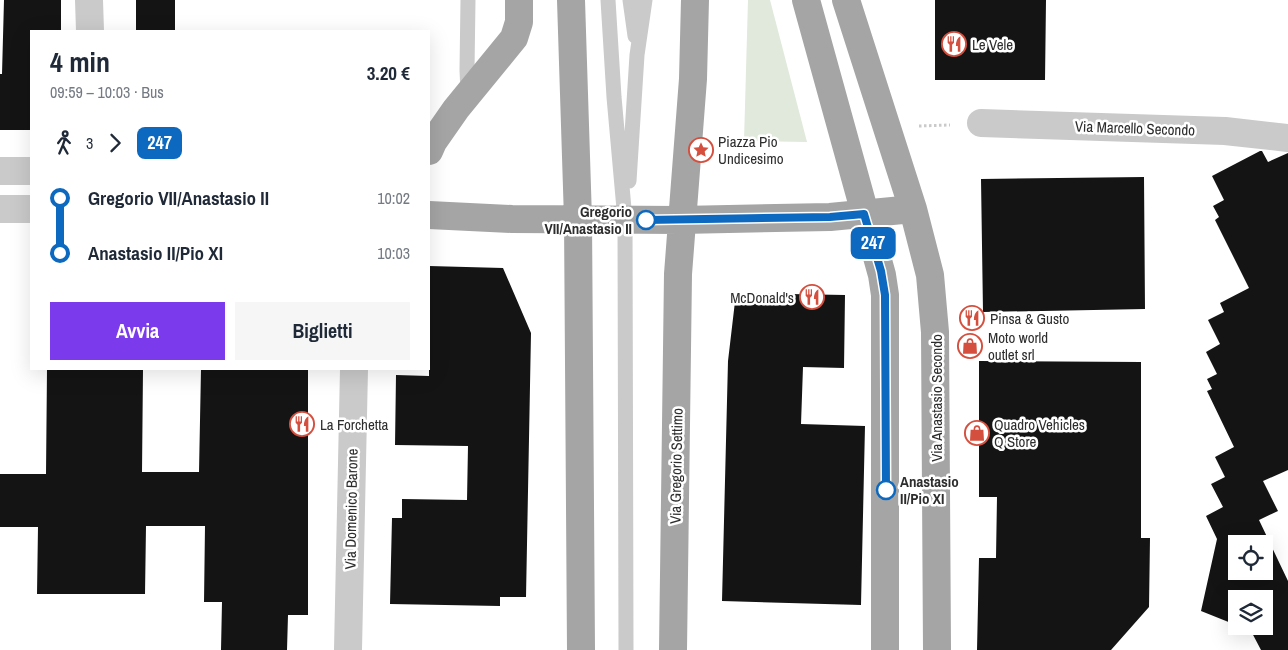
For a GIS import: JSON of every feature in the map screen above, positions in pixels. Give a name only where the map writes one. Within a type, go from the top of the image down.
[{"type":"main road","points":[[430,149],[456,109],[514,38],[519,22],[519,0]]},
{"type":"main road","points":[[571,0],[578,219],[581,650]]},
{"type":"main road","points":[[682,220],[693,79],[695,0]]},
{"type":"main road","points":[[806,0],[881,271],[885,295],[885,650]]},
{"type":"main road","points":[[430,216],[682,220],[830,217],[913,209],[846,0]]},
{"type":"main road","name":"Via Anastasio Secondo","points":[[913,209],[930,275],[935,332],[937,650]]},
{"type":"main road","name":"Via Gregorio Settimo","points":[[673,650],[678,282],[682,220]]},
{"type":"street","points":[[89,0],[90,30]]},
{"type":"street","name":"Via Marcello Secondo","points":[[971,124],[1225,131],[1288,138]]},
{"type":"street","points":[[0,171],[30,171]]},
{"type":"street","points":[[0,209],[30,209]]},
{"type":"street","name":"Via Domenico Barone","points":[[348,650],[354,370]]},
{"type":"lane","points":[[468,0],[466,70],[468,96]]},
{"type":"lane","points":[[608,0],[614,98],[625,220],[626,650]]},
{"type":"lane","points":[[630,0],[637,55]]},
{"type":"lane","points":[[625,220],[637,55],[645,0]]},
{"type":"path","points":[[886,127],[971,124]]},
{"type":"shaded area","points":[[748,0],[770,0],[807,142],[744,141]]},
{"type":"building","points":[[4,0],[61,0],[61,30],[30,30],[30,130],[0,130],[0,74],[2,74]]},
{"type":"building","points":[[136,0],[175,0],[175,30],[136,30]]},
{"type":"building","points":[[935,0],[1046,0],[1045,80],[935,80]]},
{"type":"building","points":[[1260,151],[1262,151],[1268,162],[1288,153],[1288,470],[1263,481],[1278,511],[1259,520],[1266,535],[1228,535],[1228,580],[1273,580],[1273,549],[1288,581],[1288,650],[1261,650],[1253,635],[1273,635],[1273,590],[1228,590],[1228,622],[1201,611],[1217,539],[1206,516],[1223,507],[1211,484],[1225,477],[1215,457],[1234,447],[1207,391],[1212,389],[1207,379],[1217,374],[1206,352],[1220,344],[1208,320],[1224,312],[1220,303],[1249,288],[1215,220],[1219,217],[1213,206],[1224,200],[1212,176]]},
{"type":"building","points":[[1144,177],[1145,309],[983,312],[981,179]]},
{"type":"building","points":[[430,266],[503,268],[531,333],[526,597],[500,597],[500,606],[390,604],[392,518],[402,518],[402,499],[467,500],[468,446],[395,445],[396,375],[429,376]]},
{"type":"building","points":[[736,293],[845,295],[844,368],[803,367],[801,424],[865,426],[861,605],[722,601],[728,361]]},
{"type":"building","points":[[979,361],[1141,362],[1141,538],[1150,538],[1149,607],[1111,650],[977,650],[979,558],[996,558],[997,497],[979,497]]},
{"type":"building","points":[[47,370],[143,370],[142,472],[199,472],[201,370],[308,370],[308,615],[288,615],[287,650],[221,650],[222,602],[204,602],[205,526],[146,526],[145,594],[37,594],[38,527],[0,527],[0,474],[46,474]]},
{"type":"bus line","name":"247","points":[[646,220],[830,217],[864,214],[881,271],[885,295],[886,490]]},
{"type":"place","name":"Le Vele","points":[[954,44]]},
{"type":"place","name":"Piazza Pio Undicesimo","points":[[701,150]]},
{"type":"place","name":"Gregorio VII/Anastasio II","points":[[646,220]]},
{"type":"place","name":"McDonald's","points":[[812,297]]},
{"type":"place","name":"Pinsa & Gusto","points":[[972,318]]},
{"type":"place","name":"Moto world outlet srl","points":[[970,346]]},
{"type":"place","name":"La Forchetta","points":[[302,424]]},
{"type":"place","name":"Quadro Vehicles Q Store","points":[[977,433]]},
{"type":"place","name":"Anastasio II/Pio XI","points":[[886,490]]}]
